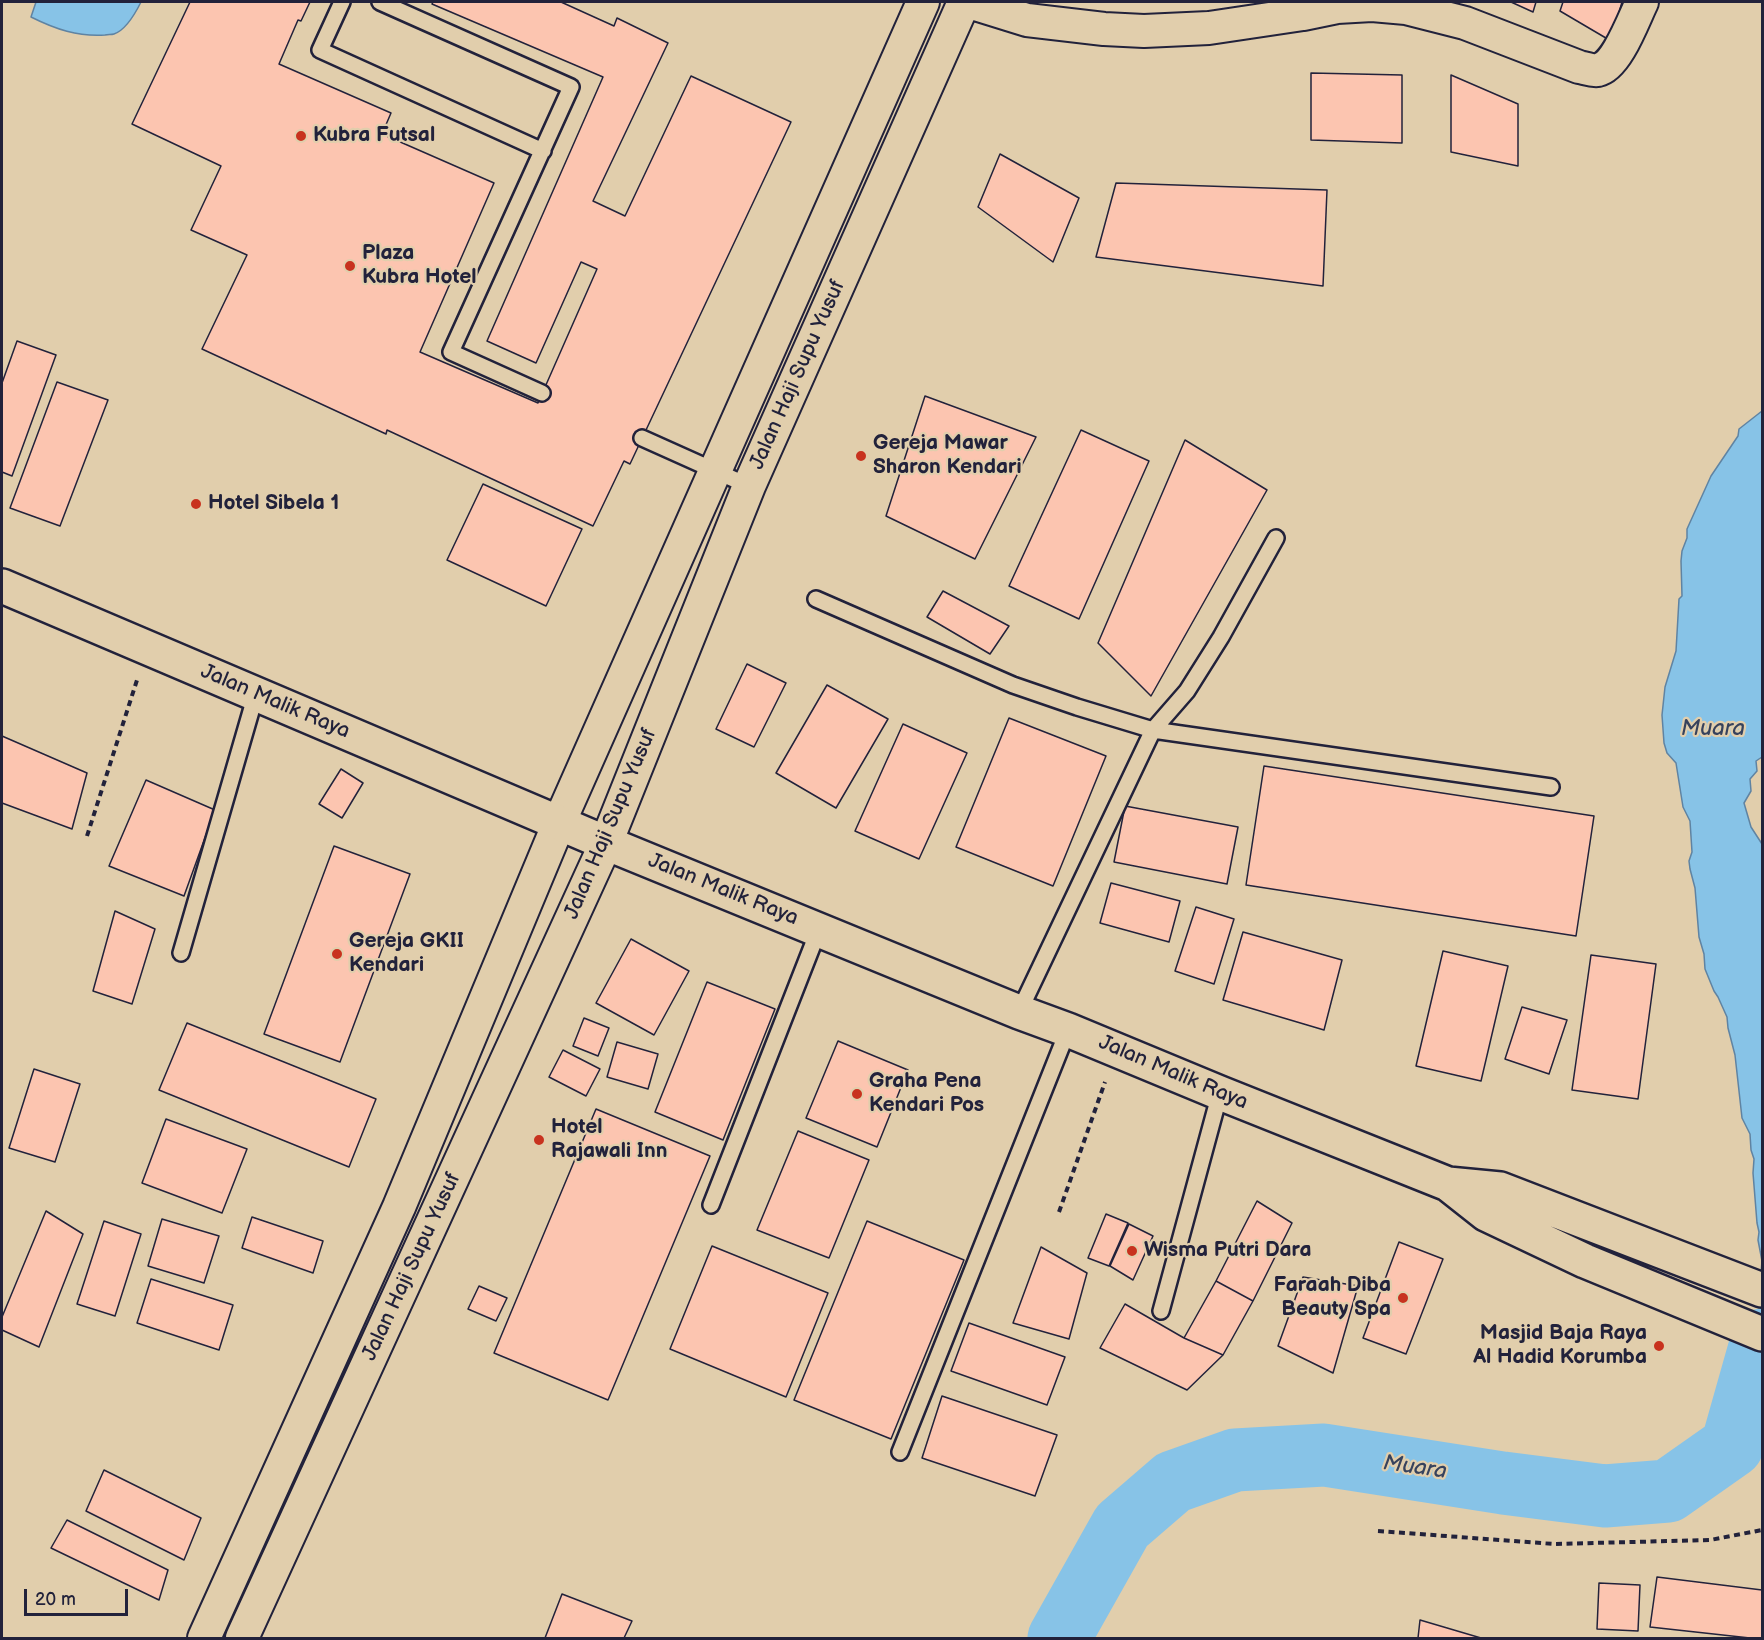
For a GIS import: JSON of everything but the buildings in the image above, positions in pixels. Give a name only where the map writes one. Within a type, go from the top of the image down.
[{"type":"street","name":"Jalan Haji Supu Yusuf","points":[[204,1638],[399,1207],[559,823],[923,2]]},
{"type":"street","name":"Jalan Haji Supu Yusuf","points":[[242,1638],[606,843],[749,486],[964,2]]},
{"type":"street","points":[[969,2],[1027,20],[1144,31],[1209,28],[1305,8],[1372,5],[1406,8],[1465,23],[1579,67],[1599,70],[1609,64],[1627,35],[1642,2]]},
{"type":"street","name":"Jalan Malik Raya","points":[[2,586],[606,843],[1448,1184]]},
{"type":"street","points":[[1448,1184],[1500,1189],[1759,1288]]},
{"type":"street","points":[[1448,1184],[1486,1214],[1496,1219],[1585,1261],[1754,1330]]},
{"type":"lane","points":[[342,2],[321,50],[543,151]]},
{"type":"lane","points":[[380,2],[572,87],[451,352],[542,393]]},
{"type":"lane","points":[[642,438],[749,486]]},
{"type":"lane","points":[[1019,1012],[1153,730],[1198,673],[1221,637],[1276,538]]},
{"type":"lane","points":[[816,599],[1013,685],[1153,730],[1551,787]]},
{"type":"lane","points":[[182,953],[256,694]]},
{"type":"lane","points":[[711,1205],[819,929]]},
{"type":"lane","points":[[900,1452],[1068,1030]]},
{"type":"lane","points":[[1161,1311],[1220,1093]]},
{"type":"path","points":[[87,836],[147,648]]},
{"type":"path","points":[[1059,1212],[1116,1050]]},
{"type":"path","points":[[1378,1531],[1554,1544],[1710,1540],[1762,1530]]},
{"type":"water","points":[[36,2],[141,2],[130,20],[118,32],[85,35],[49,25],[31,17]]},
{"type":"water","name":"Muara","points":[[1762,411],[1762,757],[1756,761],[1757,771],[1750,779],[1751,791],[1744,803],[1751,827],[1762,844],[1762,1261],[1758,1240],[1754,1159],[1750,1134],[1742,1118],[1735,1055],[1727,1017],[1705,969],[1699,937],[1695,888],[1689,861],[1692,852],[1690,821],[1683,807],[1676,763],[1667,753],[1664,743],[1662,715],[1665,687],[1676,651],[1679,599],[1682,596],[1681,561],[1687,529],[1711,476],[1738,436],[1739,429]]},
{"type":"waterway","name":"Muara","points":[[1059,1638],[1122,1526],[1173,1482],[1235,1460],[1324,1455],[1503,1483],[1605,1496],[1668,1491],[1732,1446],[1762,1340]]},
{"type":"place","name":"Kubra Futsal","points":[[301,136]]},
{"type":"place","name":"Plaza Kubra Hotel","points":[[350,266]]},
{"type":"place","name":"Gereja Mawar Sharon Kendari","points":[[861,456]]},
{"type":"place","name":"Hotel Sibela 1","points":[[196,504]]},
{"type":"place","name":"Gereja GKII Kendari","points":[[337,954]]},
{"type":"place","name":"Graha Pena Kendari Pos","points":[[857,1094]]},
{"type":"place","name":"Hotel Rajawali Inn","points":[[539,1140]]},
{"type":"place","name":"Wisma Putri Dara","points":[[1132,1251]]},
{"type":"place","name":"Faraah Diba Beauty Spa","points":[[1403,1298]]},
{"type":"place","name":"Masjid Baja Raya Al Hadid Korumba","points":[[1659,1346]]}]
